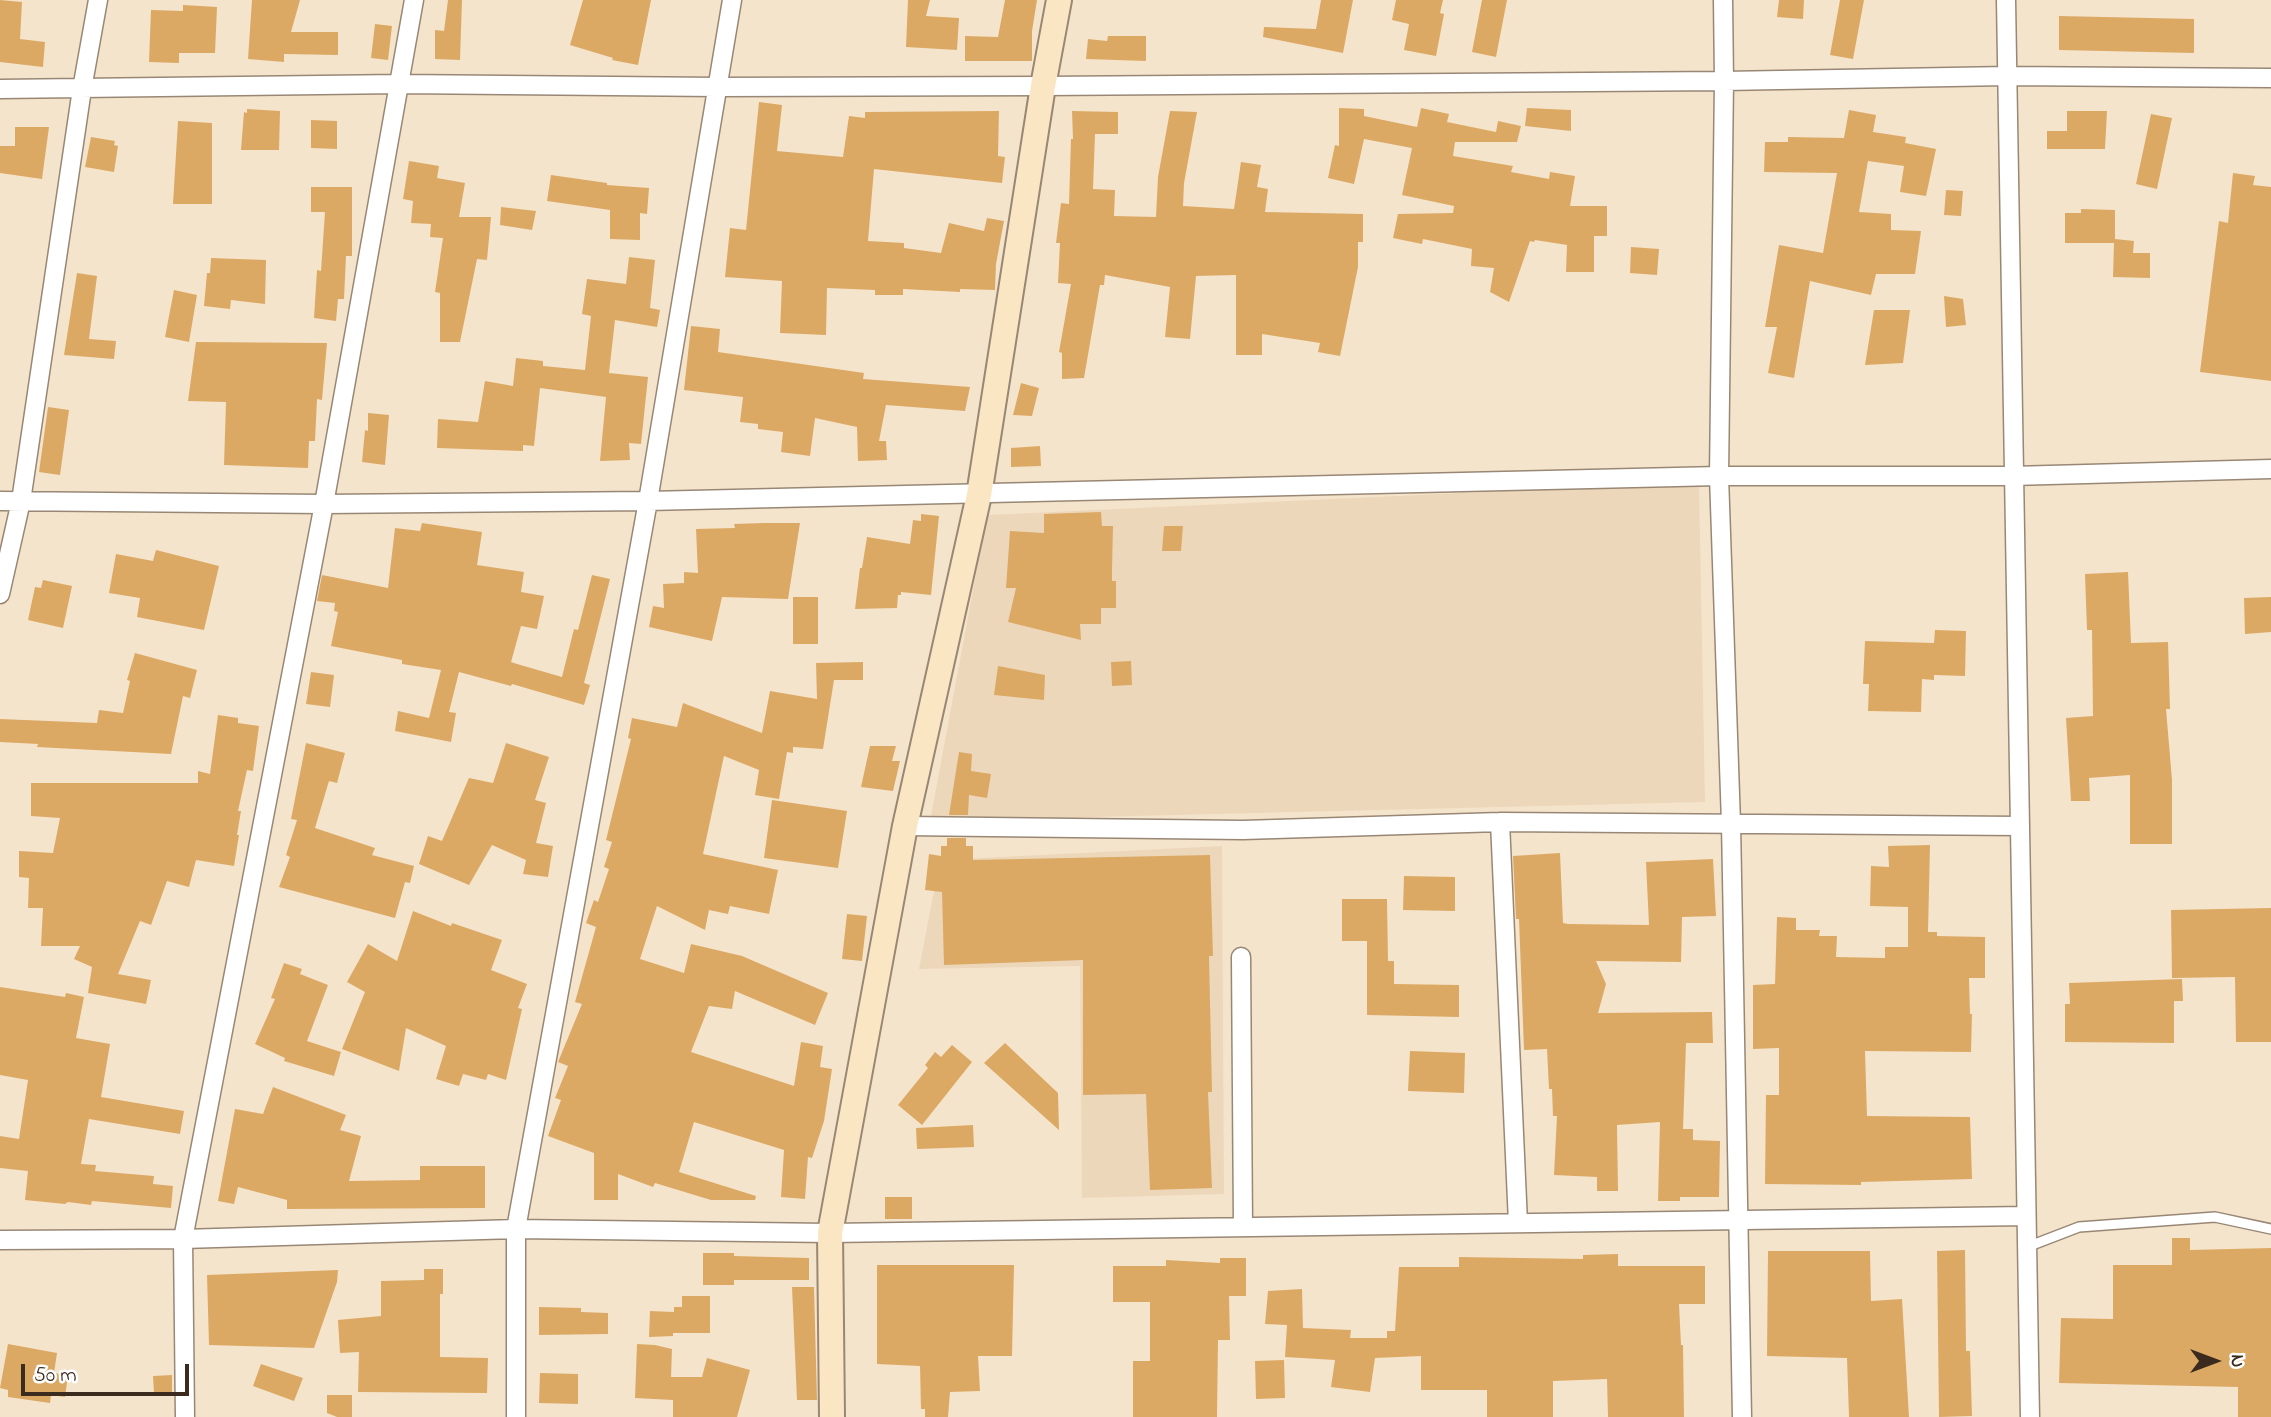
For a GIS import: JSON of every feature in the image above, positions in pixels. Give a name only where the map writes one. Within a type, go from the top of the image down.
[{"type":"street","points":[[0,594],[21,501],[82,89],[99,0]]},
{"type":"street","points":[[185,1417],[183,1239],[324,504],[414,0]]},
{"type":"street","points":[[516,1417],[516,1229],[648,501],[732,0]]},
{"type":"street","points":[[832,1417],[830,1233],[905,826],[979,495],[1059,0]]},
{"type":"street","points":[[1723,0],[1719,476],[1731,822],[1742,1417]]},
{"type":"street","points":[[2006,0],[2030,1417]]},
{"type":"street","points":[[0,89],[400,84],[1043,86],[2007,76],[2271,78]]},
{"type":"street","points":[[0,501],[324,504],[648,501],[1719,476],[2012,476],[2271,469]]},
{"type":"street","points":[[905,826],[1243,830],[1500,822],[2020,825]]},
{"type":"street","points":[[1500,822],[1518,1223]]},
{"type":"street","points":[[1241,957],[1243,1227]]},
{"type":"street","points":[[0,1240],[183,1239],[516,1229],[830,1233],[2026,1216]]},
{"type":"lane","points":[[2026,1247],[2079,1227],[2215,1217],[2271,1229]]},
{"type":"shaded area","points":[[1699,482],[1705,802],[930,821],[987,515]]},
{"type":"shaded area","points":[[1222,846],[1224,1194],[1082,1198],[1080,966],[919,969],[940,860]]},
{"type":"building","points":[[0,0],[22,2],[20,39],[45,42],[43,67],[0,62]]},
{"type":"building","points":[[252,0],[300,0],[291,32],[338,32],[338,55],[284,54],[284,62],[248,59]]},
{"type":"building","points":[[448,0],[462,0],[460,60],[435,59],[435,30],[444,31]]},
{"type":"building","points":[[583,0],[651,0],[638,65],[612,60],[613,58],[570,45]]},
{"type":"building","points":[[908,0],[930,0],[926,16],[959,18],[957,50],[906,47]]},
{"type":"building","points":[[1005,0],[1037,0],[1032,31],[1032,61],[965,61],[965,36],[998,37]]},
{"type":"building","points":[[1321,0],[1353,0],[1343,53],[1263,37],[1264,27],[1316,29]]},
{"type":"building","points":[[1396,0],[1443,0],[1440,13],[1444,14],[1436,56],[1404,50],[1409,24],[1392,20]]},
{"type":"building","points":[[1482,0],[1507,0],[1496,57],[1472,52]]},
{"type":"building","points":[[1779,0],[1804,0],[1803,19],[1777,17]]},
{"type":"building","points":[[1840,0],[1864,0],[1853,59],[1830,55]]},
{"type":"building","points":[[183,5],[217,7],[215,53],[179,53],[179,63],[149,62],[151,10],[183,11]]},
{"type":"building","points":[[2059,16],[2194,19],[2194,53],[2059,50]]},
{"type":"building","points":[[375,24],[392,26],[388,60],[371,58]]},
{"type":"building","points":[[1108,36],[1146,36],[1146,61],[1086,59],[1088,39],[1107,41]]},
{"type":"building","points":[[759,102],[782,105],[777,151],[843,157],[849,116],[865,118],[865,112],[999,111],[998,156],[1005,157],[1002,183],[874,169],[868,241],[904,243],[904,248],[941,253],[949,223],[984,231],[987,218],[1004,221],[996,264],[995,290],[960,289],[960,292],[903,289],[903,295],[875,295],[875,290],[827,288],[826,335],[780,333],[782,281],[725,277],[730,228],[746,230]]},
{"type":"building","points":[[1339,108],[1364,109],[1364,116],[1417,127],[1421,108],[1449,114],[1447,122],[1496,132],[1498,121],[1521,126],[1517,142],[1455,142],[1453,156],[1513,166],[1511,172],[1549,179],[1550,172],[1575,176],[1570,206],[1607,206],[1607,236],[1594,236],[1594,272],[1566,272],[1567,245],[1530,241],[1509,302],[1490,292],[1494,268],[1471,266],[1472,249],[1423,239],[1422,244],[1393,238],[1398,214],[1453,213],[1454,206],[1402,195],[1412,148],[1364,139],[1354,184],[1328,178],[1335,145],[1339,146]]},
{"type":"building","points":[[1527,108],[1571,110],[1571,131],[1525,126]]},
{"type":"building","points":[[247,109],[280,111],[279,150],[241,150],[244,112],[247,113]]},
{"type":"building","points":[[1849,110],[1876,115],[1873,132],[1906,137],[1905,143],[1936,149],[1926,196],[1900,192],[1904,166],[1868,161],[1859,212],[1891,214],[1891,230],[1921,231],[1915,274],[1876,274],[1871,295],[1810,281],[1794,378],[1768,373],[1777,327],[1765,327],[1779,245],[1823,253],[1837,173],[1764,172],[1765,142],[1788,142],[1788,137],[1844,138]]},
{"type":"building","points":[[1072,111],[1118,112],[1118,134],[1095,134],[1093,189],[1115,190],[1114,216],[1156,217],[1158,177],[1170,111],[1197,112],[1184,183],[1183,206],[1234,209],[1241,162],[1261,165],[1257,187],[1268,189],[1265,212],[1363,214],[1363,242],[1358,242],[1358,267],[1340,356],[1318,352],[1320,343],[1262,334],[1262,355],[1236,355],[1236,275],[1196,276],[1190,339],[1165,337],[1170,287],[1105,275],[1104,285],[1100,285],[1084,378],[1062,379],[1062,353],[1059,352],[1071,284],[1058,283],[1060,243],[1056,243],[1061,203],[1069,204]]},
{"type":"building","points":[[2067,111],[2107,111],[2105,149],[2047,149],[2047,131],[2067,131]]},
{"type":"building","points":[[2151,114],[2172,118],[2157,189],[2136,184]]},
{"type":"building","points":[[311,120],[337,121],[337,149],[311,148]]},
{"type":"building","points":[[178,121],[212,123],[212,204],[173,204]]},
{"type":"building","points":[[15,127],[49,127],[42,179],[0,173],[0,146],[15,146]]},
{"type":"building","points":[[91,137],[115,141],[114,145],[118,146],[114,172],[85,167]]},
{"type":"building","points":[[409,161],[439,166],[437,178],[465,183],[459,217],[491,217],[487,260],[477,259],[460,342],[440,342],[440,293],[435,292],[443,238],[430,237],[431,224],[411,223],[413,201],[403,199]]},
{"type":"building","points":[[2233,173],[2255,176],[2253,185],[2271,187],[2271,381],[2200,372],[2219,221],[2228,223]]},
{"type":"building","points":[[551,175],[607,185],[649,188],[647,214],[640,213],[640,240],[610,239],[610,210],[547,201]]},
{"type":"building","points":[[311,187],[352,187],[352,256],[346,256],[344,299],[338,299],[336,321],[314,318],[317,270],[321,271],[325,212],[311,212]]},
{"type":"building","points":[[1946,190],[1963,191],[1961,216],[1944,215]]},
{"type":"building","points":[[501,207],[536,211],[532,230],[500,225]]},
{"type":"building","points":[[2081,209],[2115,210],[2115,239],[2134,241],[2133,253],[2150,253],[2150,278],[2113,277],[2114,243],[2065,243],[2065,213],[2081,213]]},
{"type":"building","points":[[1631,247],[1659,249],[1657,275],[1630,273]]},
{"type":"building","points":[[629,257],[655,260],[650,308],[660,310],[657,327],[615,320],[609,373],[648,377],[641,444],[629,443],[630,460],[600,461],[606,397],[540,388],[534,446],[523,445],[523,451],[437,448],[438,419],[478,422],[485,381],[513,386],[516,358],[543,361],[543,366],[585,370],[591,316],[582,314],[587,279],[626,284]]},
{"type":"building","points":[[211,258],[266,260],[265,304],[231,300],[230,309],[204,306]]},
{"type":"building","points":[[77,273],[97,276],[89,339],[116,341],[114,359],[64,355]]},
{"type":"building","points":[[174,290],[197,295],[189,342],[165,337]]},
{"type":"building","points":[[1944,296],[1963,299],[1966,325],[1946,327]]},
{"type":"building","points":[[1874,310],[1910,310],[1903,363],[1865,365]]},
{"type":"building","points":[[691,326],[720,329],[718,352],[864,373],[863,379],[970,387],[965,411],[886,405],[879,441],[886,441],[887,460],[858,461],[857,427],[815,418],[810,456],[781,452],[783,432],[758,429],[758,424],[740,422],[743,397],[684,390]]},
{"type":"building","points":[[196,342],[327,343],[322,400],[317,399],[315,441],[309,441],[308,468],[224,465],[226,402],[188,401]]},
{"type":"building","points":[[1021,383],[1039,388],[1032,416],[1013,415]]},
{"type":"building","points":[[48,407],[69,410],[60,475],[39,472]]},
{"type":"building","points":[[368,413],[389,415],[385,465],[362,462],[365,430],[368,431]]},
{"type":"building","points":[[1040,446],[1041,466],[1011,467],[1011,448]]},
{"type":"building","points":[[1101,512],[1102,526],[1113,526],[1112,581],[1116,581],[1116,608],[1101,608],[1101,624],[1080,624],[1081,640],[1008,622],[1016,588],[1006,588],[1010,531],[1044,533],[1044,514]]},
{"type":"building","points":[[921,514],[939,516],[931,595],[901,592],[901,595],[898,595],[897,608],[855,609],[867,537],[910,544],[913,520],[921,521]]},
{"type":"building","points":[[422,523],[482,532],[477,565],[524,572],[521,592],[544,596],[537,629],[521,626],[511,662],[517,664],[562,677],[592,575],[610,579],[584,683],[590,685],[584,705],[459,672],[449,712],[456,713],[451,742],[395,731],[398,711],[429,718],[441,670],[402,664],[402,660],[331,646],[338,612],[334,611],[335,603],[317,601],[322,575],[388,588],[395,528],[420,531]]},
{"type":"building","points":[[800,523],[788,599],[722,597],[712,641],[649,627],[653,606],[664,608],[663,584],[684,583],[684,572],[698,573],[696,529],[735,528],[734,524]]},
{"type":"building","points":[[1164,526],[1183,526],[1181,551],[1162,551]]},
{"type":"building","points":[[156,550],[219,566],[204,630],[137,617],[140,598],[109,593],[116,554],[153,561]]},
{"type":"building","points":[[2128,572],[2131,643],[2168,642],[2170,709],[2166,709],[2172,780],[2172,844],[2130,844],[2130,775],[2089,778],[2090,801],[2071,801],[2066,718],[2093,716],[2092,630],[2087,630],[2085,574]]},
{"type":"building","points":[[43,580],[72,586],[63,628],[28,620],[35,587],[41,588]]},
{"type":"building","points":[[793,597],[818,597],[818,644],[793,644]]},
{"type":"building","points":[[2271,597],[2271,632],[2245,634],[2244,598]]},
{"type":"building","points":[[1935,630],[1966,631],[1965,676],[1934,675],[1934,680],[1922,679],[1921,712],[1868,711],[1869,684],[1863,684],[1865,641],[1934,643]]},
{"type":"building","points":[[135,653],[197,670],[190,698],[183,696],[171,754],[37,747],[38,744],[0,742],[0,719],[97,723],[99,710],[123,713],[130,681],[127,680]]},
{"type":"building","points":[[1131,661],[1132,685],[1112,686],[1111,662]]},
{"type":"building","points":[[863,662],[863,680],[834,680],[823,749],[793,747],[793,753],[787,752],[779,799],[755,795],[759,770],[724,756],[703,854],[778,870],[769,914],[730,906],[728,914],[709,910],[705,930],[657,906],[640,959],[684,973],[691,944],[742,956],[828,993],[815,1025],[735,991],[732,1009],[709,1006],[691,1052],[794,1086],[801,1042],[823,1046],[820,1067],[832,1069],[824,1121],[812,1158],[808,1157],[805,1199],[781,1197],[784,1150],[694,1122],[679,1172],[756,1196],[755,1200],[711,1200],[655,1183],[653,1187],[618,1174],[618,1200],[594,1200],[594,1153],[548,1136],[561,1100],[555,1098],[568,1066],[558,1062],[582,1004],[575,1002],[596,927],[586,923],[594,900],[598,902],[609,869],[604,867],[612,842],[606,840],[631,739],[628,738],[632,718],[677,727],[683,703],[762,733],[770,691],[817,699],[816,663]]},
{"type":"building","points":[[998,666],[1045,675],[1044,700],[994,695]]},
{"type":"building","points":[[311,672],[334,675],[330,707],[306,704]]},
{"type":"building","points":[[218,715],[238,718],[238,723],[259,726],[253,771],[247,770],[238,811],[241,811],[234,866],[196,860],[189,887],[167,881],[151,925],[140,921],[118,974],[151,980],[146,1004],[88,993],[92,967],[74,959],[80,946],[41,946],[43,908],[28,908],[29,878],[19,877],[19,851],[53,853],[60,818],[31,816],[31,783],[198,783],[198,771],[210,774]]},
{"type":"building","points":[[306,743],[345,753],[337,783],[329,781],[315,828],[375,848],[372,855],[414,866],[410,883],[405,882],[395,918],[279,887],[290,857],[286,855],[297,820],[291,819]]},
{"type":"building","points":[[506,743],[549,757],[535,800],[546,803],[536,843],[553,846],[548,877],[523,874],[526,860],[492,845],[469,885],[419,864],[428,836],[442,841],[469,778],[493,783]]},
{"type":"building","points":[[870,746],[896,746],[892,761],[900,761],[893,791],[861,787]]},
{"type":"building","points":[[959,752],[972,754],[971,771],[991,774],[987,798],[969,795],[968,815],[949,815]]},
{"type":"building","points":[[772,800],[847,811],[838,868],[764,858]]},
{"type":"building","points":[[947,838],[966,838],[966,846],[973,846],[973,860],[1210,855],[1213,956],[1209,956],[1212,1092],[1208,1092],[1212,1188],[1150,1190],[1146,1094],[1083,1095],[1083,960],[944,965],[942,892],[925,890],[929,854],[941,856],[941,846],[947,846]]},
{"type":"building","points":[[1930,845],[1928,932],[1937,932],[1937,936],[1985,937],[1985,978],[1969,978],[1971,1052],[1865,1051],[1867,1116],[1970,1117],[1972,1179],[1861,1182],[1861,1185],[1765,1184],[1766,1095],[1779,1095],[1779,1048],[1753,1049],[1753,985],[1775,984],[1777,917],[1796,918],[1796,930],[1820,930],[1819,936],[1837,936],[1836,957],[1885,958],[1885,947],[1908,947],[1908,907],[1870,906],[1871,866],[1889,867],[1888,846]]},
{"type":"building","points":[[1560,853],[1563,923],[1568,924],[1649,925],[1646,862],[1713,859],[1716,916],[1682,917],[1681,962],[1596,961],[1606,984],[1598,1013],[1712,1012],[1713,1043],[1686,1043],[1683,1129],[1693,1129],[1693,1140],[1720,1141],[1719,1197],[1680,1197],[1680,1201],[1658,1201],[1660,1122],[1617,1125],[1618,1191],[1597,1191],[1597,1177],[1554,1175],[1557,1116],[1553,1116],[1547,1049],[1524,1050],[1519,919],[1516,919],[1513,856]]},
{"type":"building","points":[[1404,876],[1455,877],[1455,911],[1403,910]]},
{"type":"building","points":[[1342,899],[1387,899],[1388,961],[1394,961],[1394,984],[1459,985],[1459,1017],[1367,1015],[1367,941],[1342,941]]},
{"type":"building","points":[[2271,908],[2271,1042],[2236,1042],[2235,977],[2172,978],[2171,910]]},
{"type":"building","points":[[413,911],[451,926],[452,923],[502,940],[491,970],[527,984],[518,1008],[522,1009],[506,1080],[488,1074],[486,1080],[463,1074],[459,1086],[436,1079],[446,1046],[406,1028],[399,1071],[342,1049],[365,992],[347,982],[368,944],[397,961]]},
{"type":"building","points":[[847,914],[867,916],[862,961],[842,959]]},
{"type":"building","points":[[284,963],[302,969],[300,974],[328,985],[307,1041],[341,1052],[334,1076],[284,1061],[285,1058],[255,1044],[275,999],[271,998]]},
{"type":"building","points":[[2182,979],[2183,1001],[2174,1001],[2174,1043],[2065,1042],[2065,1004],[2070,1004],[2069,983]]},
{"type":"building","points":[[0,987],[65,997],[66,993],[84,997],[76,1038],[110,1044],[101,1097],[184,1111],[180,1134],[89,1119],[81,1164],[96,1165],[95,1171],[154,1176],[153,1184],[173,1186],[171,1208],[92,1201],[91,1205],[25,1200],[28,1171],[0,1168],[0,1136],[19,1139],[28,1080],[0,1075]]},
{"type":"building","points":[[1005,1043],[1058,1093],[1059,1130],[984,1063]]},
{"type":"building","points":[[952,1045],[972,1062],[922,1125],[898,1105],[928,1068],[925,1065],[935,1052],[941,1057]]},
{"type":"building","points":[[1410,1051],[1465,1053],[1464,1093],[1408,1091]]},
{"type":"building","points":[[273,1087],[346,1115],[340,1130],[361,1136],[349,1181],[420,1180],[420,1166],[485,1166],[485,1208],[287,1209],[287,1200],[238,1187],[234,1204],[218,1201],[235,1109],[263,1114]]},
{"type":"building","points":[[973,1125],[974,1147],[917,1149],[916,1128]]},
{"type":"building","points":[[885,1197],[912,1197],[912,1219],[885,1219]]},
{"type":"building","points":[[2172,1238],[2190,1238],[2190,1250],[2271,1248],[2271,1417],[2238,1417],[2238,1387],[2059,1383],[2061,1318],[2113,1319],[2113,1265],[2172,1265]]},
{"type":"building","points":[[1965,1250],[1966,1351],[1970,1351],[1972,1416],[1939,1417],[1937,1251]]},
{"type":"building","points":[[1768,1251],[1870,1251],[1871,1301],[1902,1299],[1909,1417],[1849,1417],[1847,1358],[1767,1356]]},
{"type":"building","points":[[703,1253],[809,1258],[809,1280],[734,1280],[734,1285],[703,1285]]},
{"type":"building","points":[[1618,1254],[1618,1266],[1705,1266],[1705,1304],[1679,1304],[1683,1345],[1684,1417],[1608,1417],[1607,1379],[1553,1381],[1553,1417],[1487,1417],[1487,1390],[1421,1390],[1421,1356],[1375,1358],[1370,1392],[1331,1387],[1335,1360],[1285,1357],[1287,1325],[1265,1324],[1268,1291],[1302,1289],[1303,1328],[1351,1330],[1350,1338],[1387,1338],[1387,1331],[1395,1331],[1399,1267],[1459,1267],[1459,1257],[1583,1259],[1583,1255]]},
{"type":"building","points":[[1220,1258],[1246,1258],[1246,1296],[1229,1296],[1230,1340],[1218,1340],[1217,1417],[1133,1417],[1133,1361],[1150,1361],[1150,1302],[1113,1302],[1113,1266],[1166,1266],[1166,1260],[1220,1263]]},
{"type":"building","points":[[877,1265],[1014,1265],[1012,1356],[978,1356],[980,1391],[950,1392],[948,1417],[925,1417],[925,1409],[921,1409],[920,1366],[877,1364]]},
{"type":"building","points":[[424,1269],[443,1269],[443,1294],[440,1294],[440,1357],[488,1358],[487,1393],[358,1392],[359,1352],[340,1353],[338,1320],[381,1316],[381,1281],[424,1280]]},
{"type":"building","points":[[338,1270],[337,1282],[314,1348],[209,1345],[207,1275]]},
{"type":"building","points":[[792,1287],[814,1287],[817,1400],[797,1400]]},
{"type":"building","points":[[682,1296],[710,1296],[710,1333],[673,1333],[673,1336],[649,1337],[650,1311],[674,1312],[674,1307],[682,1307]]},
{"type":"building","points":[[539,1307],[581,1308],[581,1312],[608,1313],[608,1334],[539,1335]]},
{"type":"building","points":[[8,1344],[57,1353],[54,1373],[68,1375],[65,1397],[51,1395],[50,1403],[8,1397],[8,1390],[0,1388]]},
{"type":"building","points":[[637,1344],[672,1349],[671,1377],[702,1377],[707,1358],[750,1370],[737,1417],[673,1417],[673,1400],[635,1398]]},
{"type":"building","points":[[1284,1360],[1285,1398],[1256,1399],[1255,1361]]},
{"type":"building","points":[[261,1364],[303,1378],[294,1401],[253,1386]]},
{"type":"building","points":[[540,1373],[578,1374],[578,1404],[539,1403]]},
{"type":"building","points":[[172,1375],[172,1393],[154,1393],[153,1376]]},
{"type":"building","points":[[327,1395],[352,1395],[352,1417],[337,1417],[327,1413]]}]
